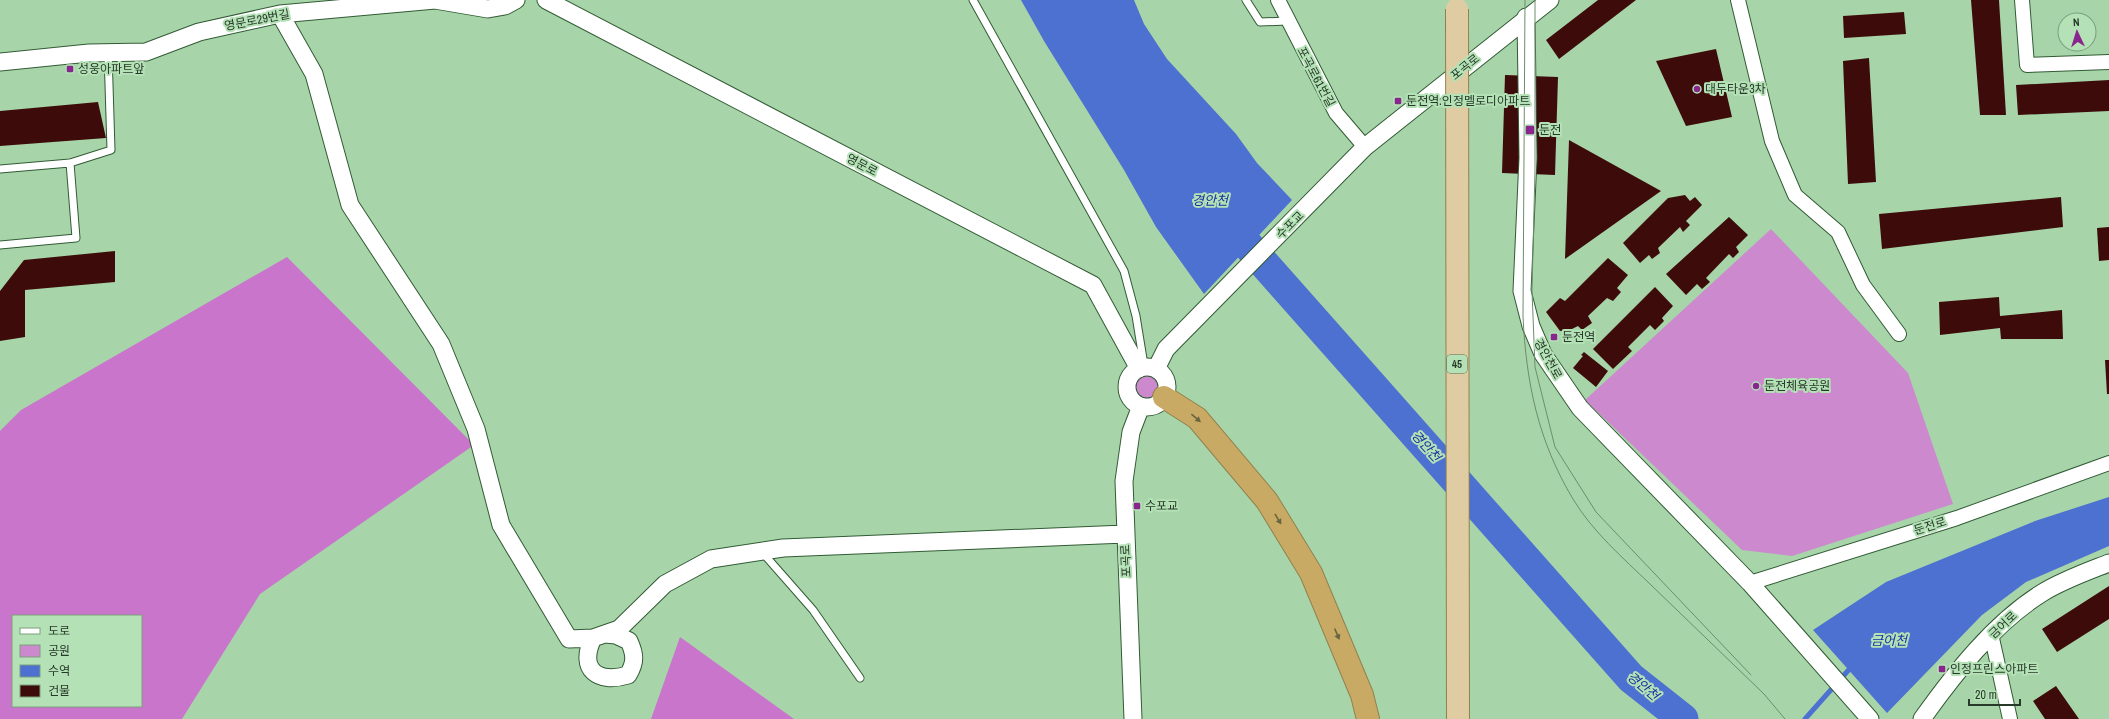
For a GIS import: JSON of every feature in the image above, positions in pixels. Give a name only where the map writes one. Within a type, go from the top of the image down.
[{"type":"highway","points":[[1164,397],[1197,418],[1267,501],[1311,573],[1362,696],[1368,719]]},
{"type":"main road","name":"45","points":[[1457,9],[1458,719]]},
{"type":"street","name":"영문로29번길","points":[[0,62],[108,52],[146,52],[199,32],[280,14],[435,0],[488,9],[505,6],[516,0]]},
{"type":"street","name":"영문로","points":[[546,0],[1093,285],[1146,369]]},
{"type":"street","name":"포곡로61번길","points":[[1278,0],[1287,21],[1336,113],[1365,147]]},
{"type":"street","name":"포곡로","points":[[1346,168],[1365,147],[1526,17],[1550,0]]},
{"type":"street","points":[[1738,0],[1772,141],[1794,195],[1838,232],[1863,285],[1899,334]]},
{"type":"street","points":[[2022,0],[2027,65],[2109,62]]},
{"type":"street","points":[[280,14],[314,74],[350,205],[441,344],[476,429],[501,525],[569,639],[599,636],[619,629],[665,584],[711,559],[783,548],[1125,534]]},
{"type":"street","name":"경안천로","points":[[1526,17],[1528,158],[1522,291],[1531,326],[1543,354],[1580,408],[1750,583],[1870,719]]},
{"type":"street","name":"수포교","points":[[1146,369],[1346,168]]},
{"type":"street","points":[[1146,369],[1165,379],[1167,386],[1164,397],[1152,406],[1141,406],[1132,401],[1127,388],[1131,375],[1146,369]]},
{"type":"street","name":"포곡로","points":[[1133,719],[1124,481],[1132,432],[1141,406]]},
{"type":"street","name":"둔전로","points":[[1750,583],[1957,518],[2109,463]]},
{"type":"street","name":"금어로","points":[[1922,719],[1991,634],[2016,612],[2042,593],[2071,577],[2109,564]]},
{"type":"street","points":[[1991,634],[2010,719]]},
{"type":"lane","points":[[973,0],[1124,271],[1136,316],[1146,369]]},
{"type":"lane","points":[[1246,0],[1260,22],[1287,21]]},
{"type":"lane","points":[[0,169],[70,163],[111,150],[108,52]]},
{"type":"lane","points":[[0,245],[76,238],[70,163]]},
{"type":"lane","points":[[761,552],[813,610],[860,678]]},
{"type":"green space","name":"둔전체육공원","points":[[1771,229],[1908,373],[1953,504],[1792,556],[1742,550],[1585,400]]},
{"type":"green space","points":[[1147,374],[1156,378],[1160,387],[1156,396],[1147,400],[1138,396],[1134,387],[1138,378]]},
{"type":"shaded area","points":[[287,257],[474,445],[260,594],[182,719],[0,719],[0,431],[21,410]]},
{"type":"shaded area","points":[[680,637],[794,719],[651,719]]},
{"type":"water","name":"경안천","points":[[1021,0],[1134,0],[1144,24],[1167,59],[1236,134],[1257,163],[1292,200],[1204,294],[1156,227],[1124,170],[1044,41]]},
{"type":"water","name":"금어천","points":[[2109,497],[2109,546],[2026,582],[1982,615],[1887,713],[1813,630],[1886,582],[2035,521]]},
{"type":"building","points":[[1598,0],[1636,0],[1559,59],[1546,40]]},
{"type":"building","points":[[1971,0],[1999,0],[2006,115],[1980,115]]},
{"type":"building","points":[[1904,12],[1906,34],[1844,38],[1843,16]]},
{"type":"building","name":"대두타운3차","points":[[1716,49],[1732,117],[1686,126],[1656,61]]},
{"type":"building","points":[[1869,58],[1876,182],[1848,184],[1843,61]]},
{"type":"building","points":[[1505,75],[1558,77],[1555,175],[1502,173]]},
{"type":"building","points":[[2109,80],[2109,111],[2018,115],[2016,85]]},
{"type":"building","points":[[98,102],[106,138],[0,146],[0,111]]},
{"type":"building","points":[[1569,140],[1661,191],[1565,259]]},
{"type":"building","points":[[1685,195],[1690,201],[1695,197],[1702,205],[1686,221],[1690,225],[1683,232],[1680,227],[1658,248],[1660,253],[1652,259],[1649,255],[1640,263],[1623,243],[1668,198]]},
{"type":"building","points":[[2061,197],[2063,227],[1882,249],[1879,214]]},
{"type":"building","points":[[1729,217],[1748,235],[1736,247],[1739,252],[1733,258],[1729,254],[1706,278],[1710,282],[1702,289],[1697,284],[1686,295],[1666,274]]},
{"type":"building","points":[[2109,227],[2109,260],[2099,261],[2097,228]]},
{"type":"building","points":[[115,251],[115,282],[25,290],[25,337],[0,341],[0,291],[24,260]]},
{"type":"building","points":[[1608,258],[1628,275],[1617,288],[1621,292],[1613,301],[1607,298],[1588,316],[1592,323],[1582,330],[1578,326],[1570,330],[1560,331],[1546,312],[1560,298],[1565,301]]},
{"type":"building","points":[[1655,287],[1673,306],[1662,318],[1664,321],[1655,330],[1650,325],[1628,347],[1632,351],[1613,369],[1593,349]]},
{"type":"building","points":[[1999,297],[2000,316],[2062,310],[2063,339],[2001,339],[2000,328],[1940,335],[1939,302]]},
{"type":"building","points":[[1584,352],[1608,371],[1596,387],[1573,368],[1583,356],[1581,355]]},
{"type":"building","points":[[2105,360],[2109,360],[2109,394],[2107,394]]},
{"type":"building","points":[[2109,586],[2109,619],[2057,652],[2042,629]]},
{"type":"building","points":[[2056,686],[2079,719],[2045,719],[2033,701]]},
{"type":"waterway","name":"경안천","points":[[1221,215],[1631,678],[1683,719]]},
{"type":"waterway","name":"금어천","points":[[1805,719],[1853,665]]},
{"type":"tram line","points":[[1525,0],[1523,316],[1527,364],[1531,388],[1543,433],[1561,477],[1573,499],[1589,522],[1619,554],[1764,694],[1785,719]]},
{"type":"tram line","points":[[1535,0],[1535,169],[1532,291],[1535,367],[1555,447],[1596,512],[1751,675]]},
{"type":"place","name":"성웅아파트앞","points":[[70,69]]},
{"type":"place","name":"대두타운3차","points":[[1697,89]]},
{"type":"place","name":"둔전역.인정멜로디아파트","points":[[1398,101]]},
{"type":"place","name":"둔전","points":[[1530,130]]},
{"type":"place","name":"둔전역","points":[[1554,337]]},
{"type":"place","name":"둔전체육공원","points":[[1756,386]]},
{"type":"place","name":"수포교","points":[[1137,506]]},
{"type":"place","name":"인정프린스아파트","points":[[1942,669]]}]
